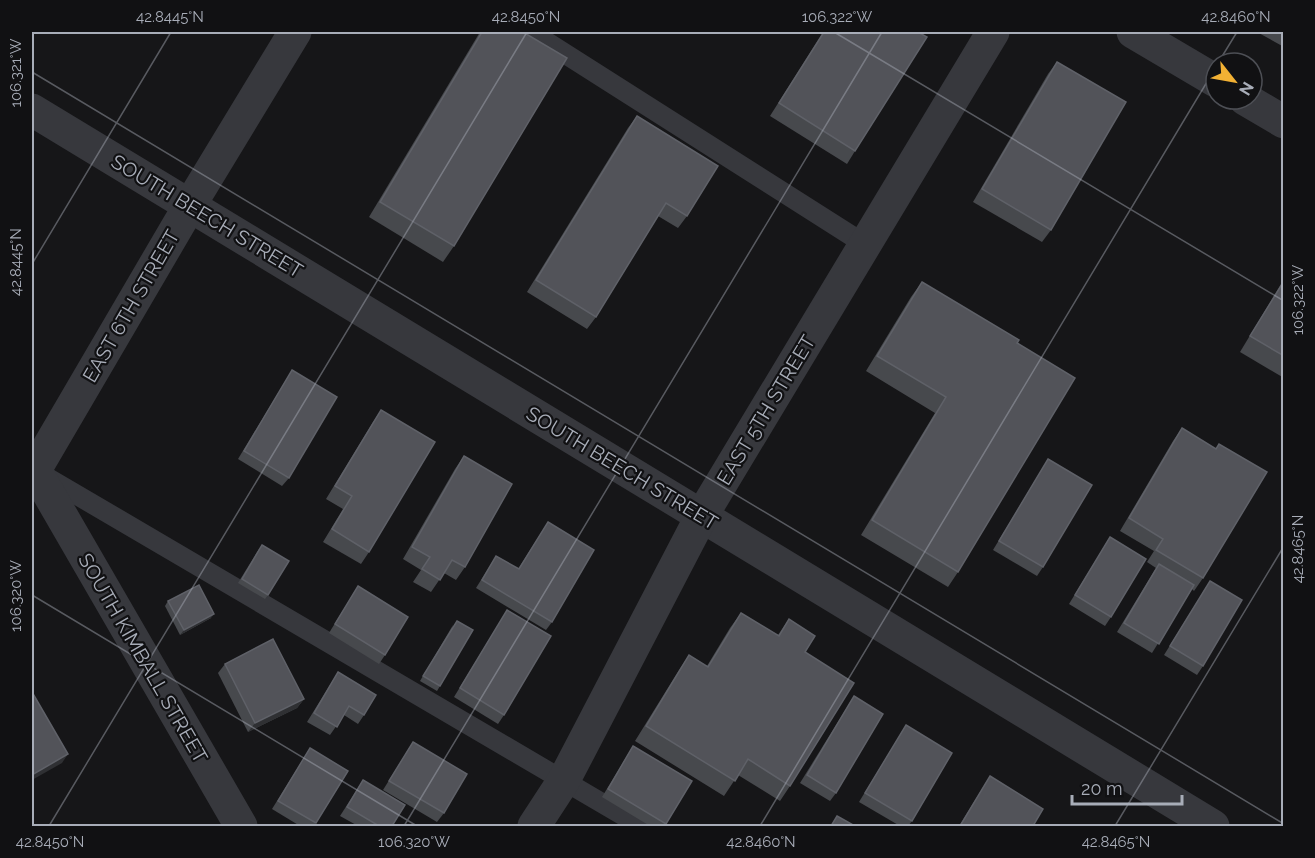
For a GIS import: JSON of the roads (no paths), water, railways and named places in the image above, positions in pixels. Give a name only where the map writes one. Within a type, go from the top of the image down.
[{"type":"street","name":"EAST 6TH STREET","points":[[36,480],[190,205],[295,32]]},
{"type":"street","name":"EAST 5TH STREET","points":[[534,826],[564,780],[701,517],[993,32]]},
{"type":"street","points":[[1133,32],[1204,74]]},
{"type":"street","name":"SOUTH BEECH STREET","points":[[32,110],[1213,826]]},
{"type":"street","points":[[1264,110],[1284,122]]},
{"type":"street","name":"SOUTH KIMBALL STREET","points":[[36,480],[241,826]]},
{"type":"lane","points":[[531,32],[866,245]]},
{"type":"lane","points":[[36,480],[641,826]]}]
